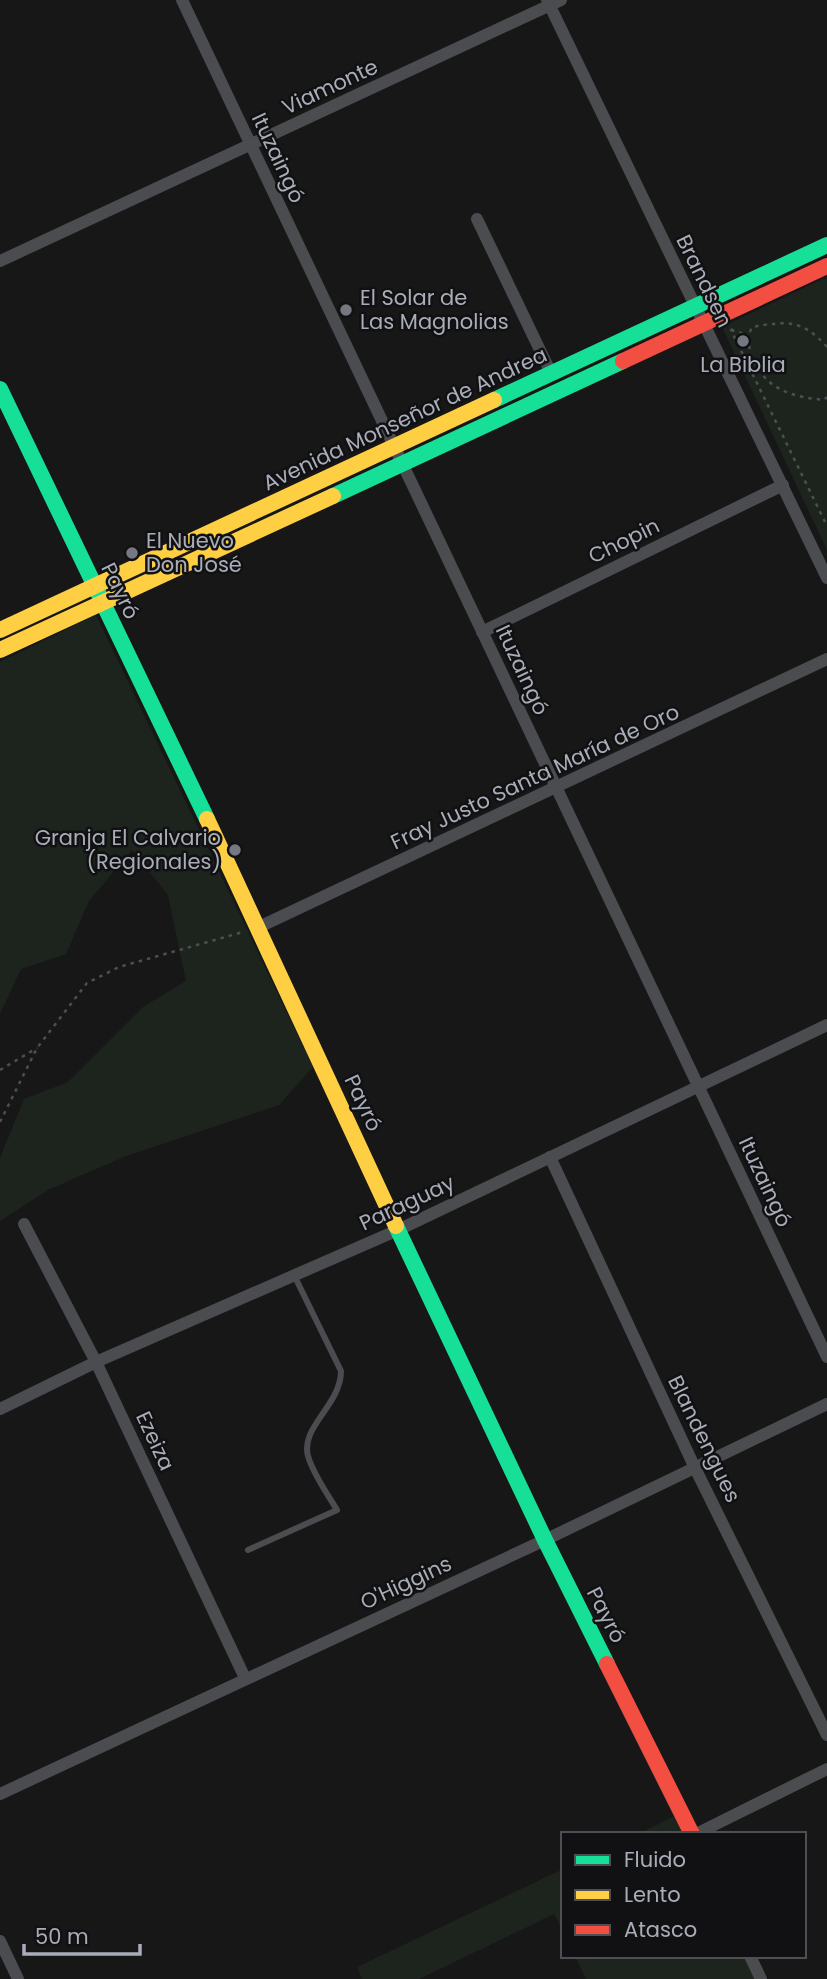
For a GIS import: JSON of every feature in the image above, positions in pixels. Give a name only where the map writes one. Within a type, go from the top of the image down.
[{"type":"street","name":"Ituzaingó","points":[[182,0],[827,1357]]},
{"type":"street","name":"Viamonte","points":[[0,261],[553,2]]},
{"type":"street","name":"Brandsen","points":[[553,2],[695,306],[827,578]]},
{"type":"street","points":[[477,219],[551,373]]},
{"type":"street","name":"Avenida Monseñor de Andrea","points":[[0,630],[827,245]]},
{"type":"street","name":"Avenida Monseñor de Andrea","points":[[0,650],[827,266]]},
{"type":"street","name":"Payró","points":[[0,389],[260,928],[398,1230],[545,1540],[693,1832]]},
{"type":"street","name":"Chopin","points":[[482,632],[783,485]]},
{"type":"street","name":"Fray Justo Santa María de Oro","points":[[260,928],[827,659]]},
{"type":"street","name":"Paraguay","points":[[0,1409],[96,1362],[398,1230],[827,1025]]},
{"type":"street","name":"Blandengues","points":[[550,1157],[695,1468],[827,1735]]},
{"type":"street","name":"Ezeiza","points":[[24,1224],[96,1362],[245,1678]]},
{"type":"street","name":"O'Higgins","points":[[0,1794],[545,1540],[827,1404]]},
{"type":"street","points":[[698,1832],[827,1769]]},
{"type":"street","points":[[0,1941],[18,1979]]},
{"type":"street","points":[[751,1958],[761,1979]]},
{"type":"lane","points":[[248,1550],[337,1510],[307,1454],[308,1436],[336,1396],[341,1384],[341,1371],[294,1275]]},
{"type":"path","points":[[731,330],[743,325]]},
{"type":"path","points":[[827,347],[809,328],[796,325],[752,327],[748,335],[752,358],[773,385],[803,398],[824,400],[827,397]]},
{"type":"path","points":[[731,330],[748,335]]},
{"type":"path","points":[[731,330],[827,526]]},
{"type":"path","points":[[0,1122],[37,1048],[87,983],[118,967],[260,928]]},
{"type":"path","points":[[0,1070],[37,1048]]},
{"type":"shaded area","points":[[827,277],[827,550],[722,327]]},
{"type":"shaded area","points":[[96,615],[313,1067],[279,1105],[126,1156],[48,1190],[0,1221],[0,1158],[24,1099],[68,1082],[143,1007],[186,981],[168,895],[132,850],[89,901],[66,954],[21,969],[0,1014],[0,662]]},
{"type":"shaded area","points":[[677,1815],[684,1832],[642,1832]]},
{"type":"shaded area","points":[[561,1870],[561,1927],[554,1914],[419,1979],[362,1979],[357,1967]]},
{"type":"shaded area","points":[[576,1958],[745,1958],[755,1979],[586,1979]]},
{"type":"traffic: fast","points":[[494,400],[827,245]]},
{"type":"traffic: fast","points":[[333,496],[623,361]]},
{"type":"traffic: fast","points":[[0,389],[207,819]]},
{"type":"traffic: fast","points":[[396,1226],[607,1664]]},
{"type":"traffic: slow","points":[[0,630],[494,400]]},
{"type":"traffic: slow","points":[[0,650],[333,496]]},
{"type":"traffic: slow","points":[[207,819],[396,1226]]},
{"type":"traffic: jam","points":[[623,361],[827,266]]},
{"type":"traffic: jam","points":[[607,1664],[691,1832]]},
{"type":"place","name":"El Solar de Las Magnolias","points":[[346,310]]},
{"type":"place","name":"La Biblia","points":[[743,341]]},
{"type":"place","name":"El Nuevo Don José","points":[[132,553]]},
{"type":"place","name":"Granja El Calvario (Regionales)","points":[[235,850]]}]
